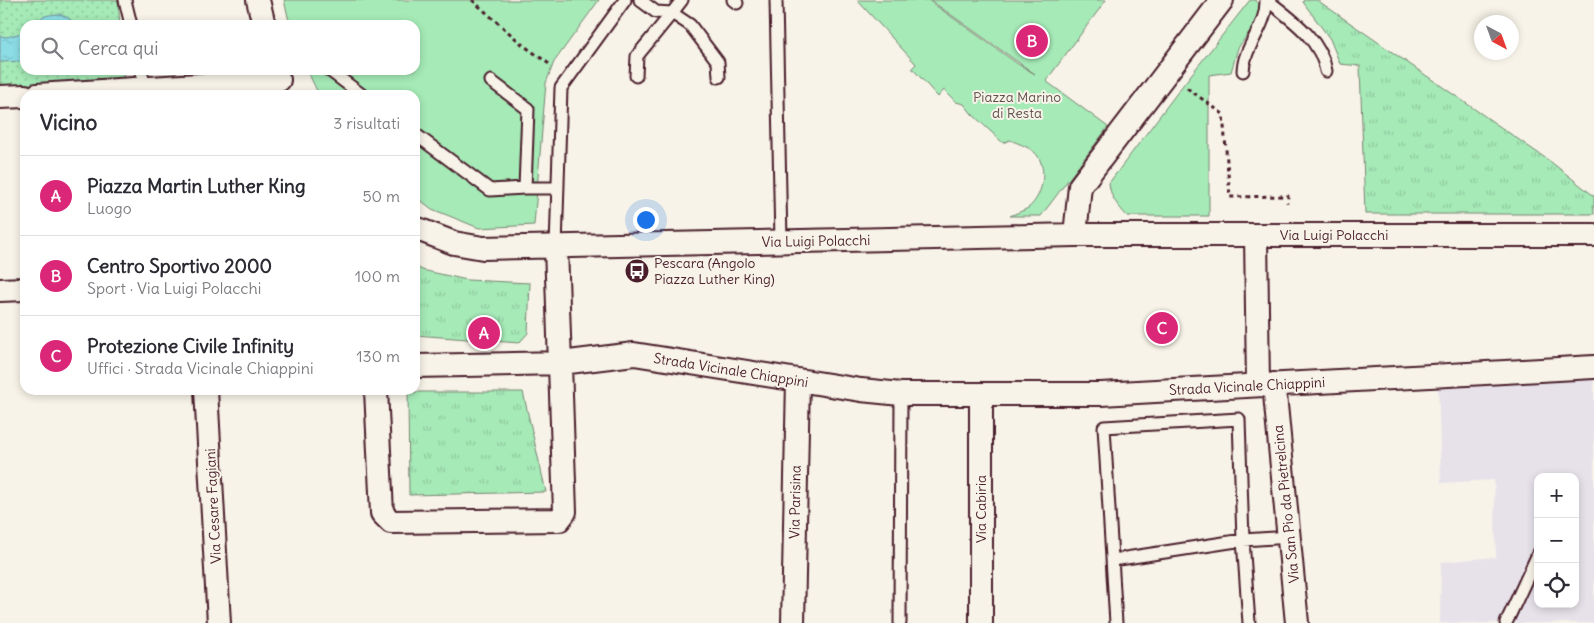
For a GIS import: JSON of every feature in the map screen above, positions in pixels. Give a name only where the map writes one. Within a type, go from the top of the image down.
[{"type":"street","points":[[258,0],[263,20]]},
{"type":"street","points":[[1075,236],[1080,186],[1222,0]]},
{"type":"street","points":[[94,90],[140,86],[281,82]]},
{"type":"street","points":[[0,97],[20,96]]},
{"type":"street","name":"Via Luigi Polacchi","points":[[420,230],[454,243],[483,248],[1075,236],[1594,235]]},
{"type":"street","name":"Via San Pio da Pietrelcina","points":[[1256,235],[1266,385],[1290,536],[1297,623]]},
{"type":"street","points":[[376,395],[382,513],[391,522],[559,520],[565,512],[556,246]]},
{"type":"street","points":[[0,290],[20,289]]},
{"type":"street","name":"Strada Vicinale Chiappini","points":[[420,366],[561,364],[634,354],[861,390],[901,394],[1101,394],[1594,367]]},
{"type":"street","name":"Via Parisina","points":[[793,623],[798,380]]},
{"type":"street","name":"Via Cabiria","points":[[980,394],[981,623]]},
{"type":"street","name":"Via Cesare Fagiani","points":[[206,395],[219,623]]},
{"type":"lane","points":[[125,0],[130,20]]},
{"type":"lane","points":[[640,0],[656,12],[672,13],[690,25],[718,62],[719,77]]},
{"type":"lane","points":[[636,76],[637,56],[682,0]]},
{"type":"lane","points":[[733,0],[737,3],[737,0]]},
{"type":"lane","points":[[776,0],[781,242]]},
{"type":"lane","points":[[1243,71],[1243,61],[1260,30],[1267,0]]},
{"type":"lane","points":[[1267,0],[1290,18],[1316,45],[1324,60],[1326,71]]},
{"type":"lane","points":[[556,246],[561,88],[619,2]]},
{"type":"lane","points":[[336,75],[355,90]]},
{"type":"lane","points":[[491,81],[528,109],[525,188]]},
{"type":"lane","points":[[420,138],[490,190],[558,188]]},
{"type":"lane","points":[[900,623],[901,394]]},
{"type":"lane","points":[[1116,623],[1104,427],[1239,419],[1243,540],[1249,623]]},
{"type":"lane","points":[[1112,560],[1243,540],[1290,536]]},
{"type":"lane","points":[[1506,623],[1534,563]]},
{"type":"path","points":[[472,0],[523,45],[568,79]]},
{"type":"path","points":[[1167,72],[1223,114],[1230,198],[1288,196],[1287,203]]},
{"type":"shaded area","points":[[1594,370],[1594,623],[1440,623],[1441,562],[1496,557],[1494,480],[1441,483],[1438,377]]},
{"type":"green space","points":[[0,0],[118,0],[120,20],[20,20],[20,75],[123,75],[124,85],[0,92]]},
{"type":"green space","points":[[284,0],[599,0],[554,62],[546,83],[534,225],[479,228],[432,209],[420,200],[420,90],[317,90],[309,75],[420,75],[420,20],[289,20]]},
{"type":"green space","name":"Piazza Marino di Resta","points":[[857,0],[928,0],[1035,74],[930,0],[1106,0],[1046,81],[1108,127],[1041,216],[1010,216],[1028,208],[1037,198],[1042,185],[1043,171],[1037,155],[1026,147],[1010,140],[1003,143],[964,104],[956,102],[944,90],[938,97],[912,68],[916,64]]},
{"type":"green space","points":[[1250,0],[1255,0],[1262,6],[1261,15],[1238,48],[1231,72],[1209,75],[1209,216],[1127,216],[1113,197],[1109,183]]},
{"type":"green space","points":[[1304,0],[1317,0],[1551,162],[1594,196],[1594,214],[1365,214],[1360,66],[1340,64],[1330,39],[1303,2]]},
{"type":"green space","points":[[420,269],[467,280],[530,283],[528,333],[519,343],[420,335]]},
{"type":"green space","points":[[420,392],[523,392],[546,492],[409,495],[408,395],[420,395]]},
{"type":"water","points":[[60,14],[71,20],[38,20]]},
{"type":"water","points":[[20,33],[20,61],[0,62],[0,36],[7,37]]},
{"type":"place","name":"Centro Sportivo 2000","points":[[1032,41]]},
{"type":"place","name":"Pescara (Angolo Piazza Luther King)","points":[[637,271]]},
{"type":"place","name":"Protezione Civile Infinity","points":[[1162,328]]},
{"type":"place","name":"Piazza Martin Luther King","points":[[484,333]]}]
